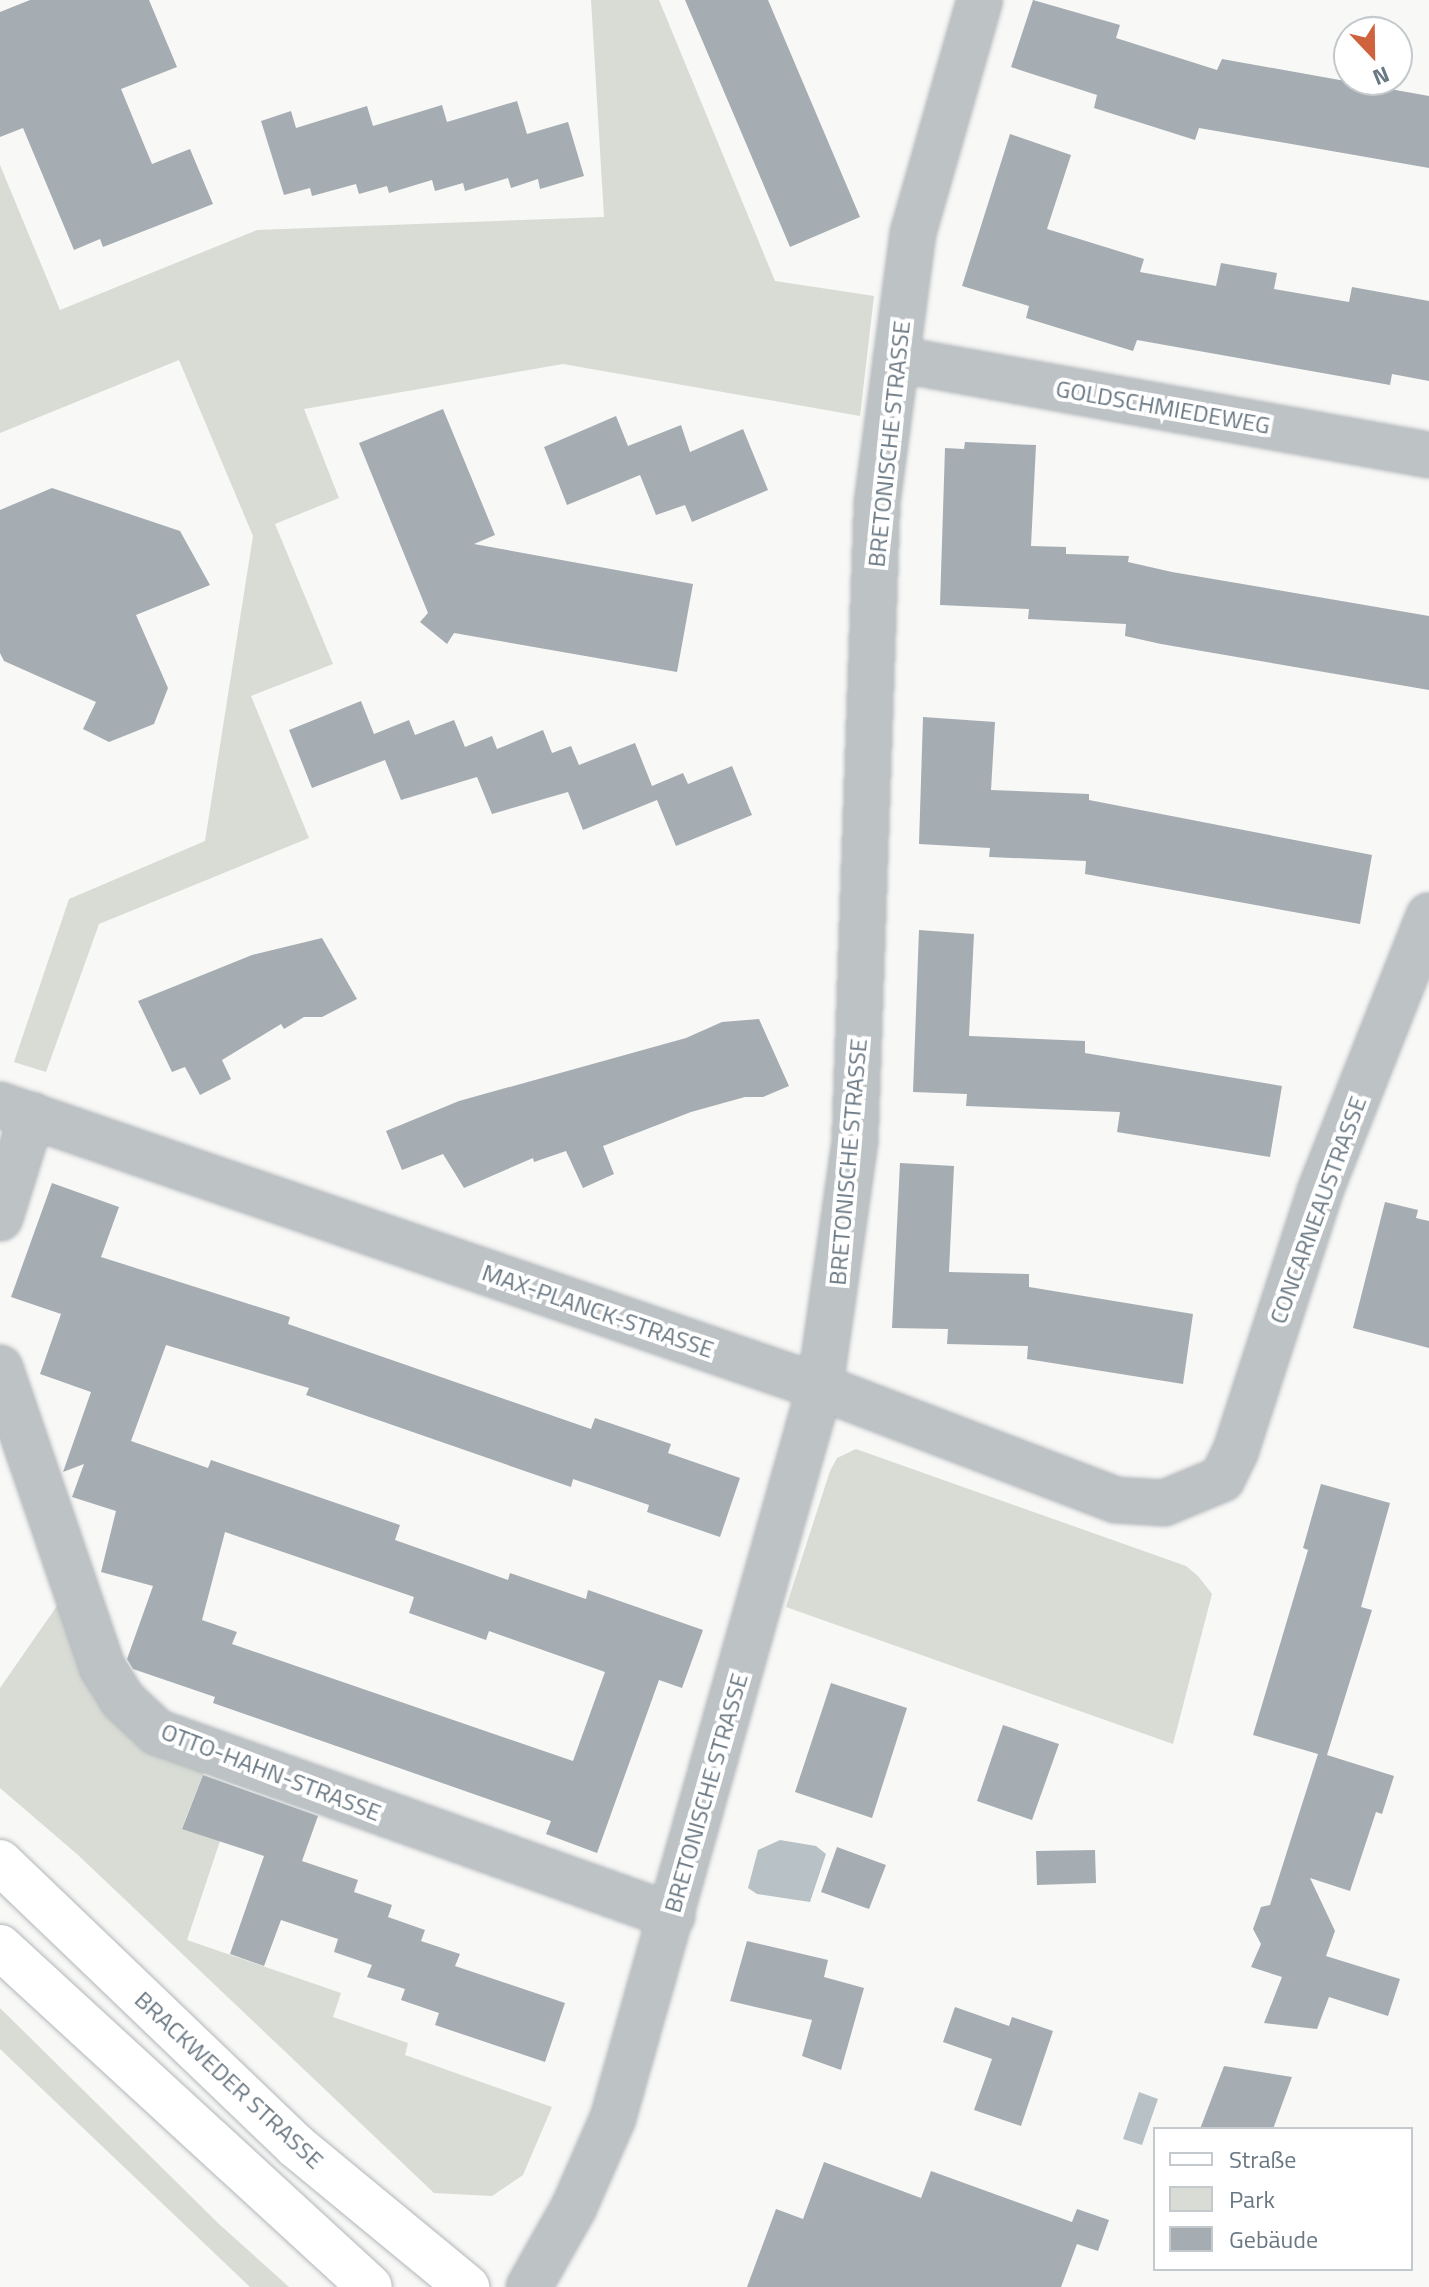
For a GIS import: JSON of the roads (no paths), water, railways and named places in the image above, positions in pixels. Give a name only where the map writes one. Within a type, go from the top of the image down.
[{"type":"main road","name":"BRACKWEDER STRASSE","points":[[0,1862],[296,2146],[467,2287]]},
{"type":"main road","points":[[0,1947],[370,2287]]},
{"type":"street","name":"BRETONISCHE STRASSE","points":[[529,2287],[574,2207],[613,2118],[820,1387],[855,1140],[877,503],[919,201],[980,0]]},
{"type":"street","name":"GOLDSCHMIEDEWEG","points":[[896,359],[1429,455]]},
{"type":"street","name":"CONCARNEAUSTRASSE","points":[[1196,1493],[1222,1479],[1236,1450],[1320,1191],[1429,916]]},
{"type":"street","name":"MAX-PLANCK-STRASSE","points":[[16,1110],[820,1387],[1116,1500],[1164,1503],[1196,1493]]},
{"type":"street","points":[[0,1218],[16,1110]]},
{"type":"street","name":"OTTO-HAHN-STRASSE","points":[[0,1368],[103,1668],[122,1699],[157,1732],[672,1916]]}]
